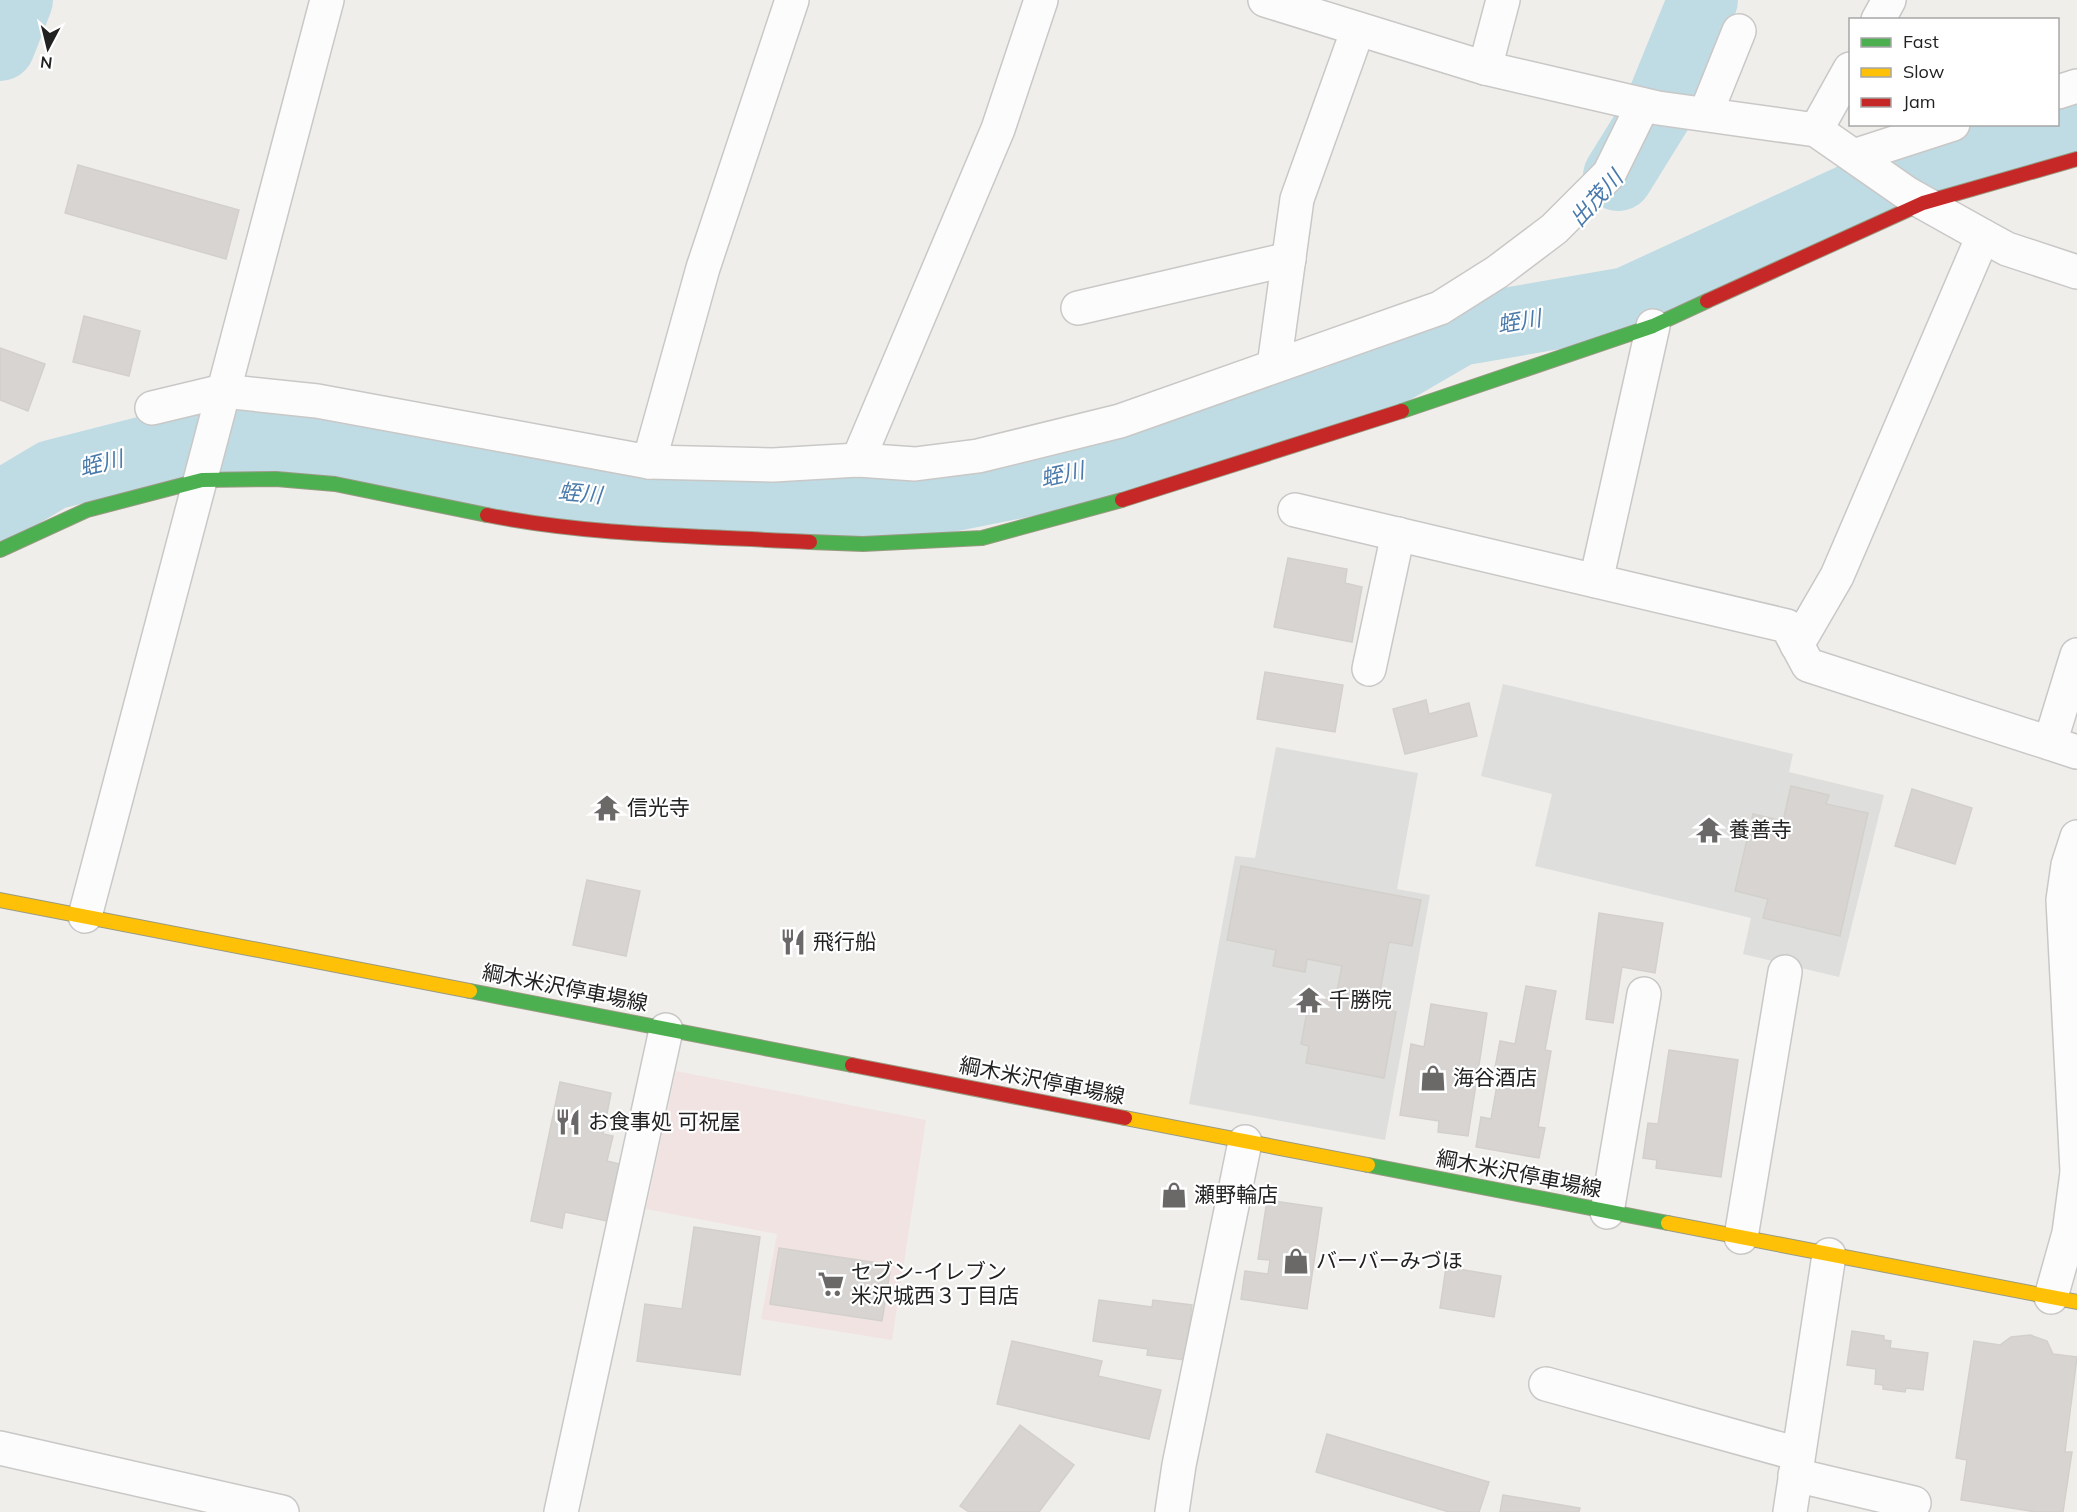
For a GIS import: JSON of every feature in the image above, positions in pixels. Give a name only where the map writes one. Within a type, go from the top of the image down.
[{"type":"street","points":[[85,916],[327,0]]},
{"type":"street","points":[[649,462],[703,268],[792,0]]},
{"type":"street","points":[[858,460],[998,129],[1041,0]]},
{"type":"street","points":[[1265,0],[1485,68],[1651,106],[1816,130],[1916,198],[1983,236],[2007,249],[2077,272]]},
{"type":"street","points":[[1485,68],[1503,0]]},
{"type":"street","points":[[1879,18],[1889,0]]},
{"type":"street","points":[[1274,366],[1297,199],[1358,29]]},
{"type":"street","points":[[1699,113],[1738,31]]},
{"type":"street","points":[[1816,130],[1849,72]]},
{"type":"street","points":[[2059,92],[2077,86]]},
{"type":"street","points":[[152,408],[220,399],[317,401],[649,462],[773,465],[858,460],[915,464],[978,456],[1119,421],[1440,308],[1497,272],[1554,229],[1609,174],[1651,106]]},
{"type":"street","points":[[1862,161],[1948,126]]},
{"type":"street","points":[[0,550],[87,510],[204,471],[335,484],[544,526],[627,533],[863,544],[982,537],[1154,491],[1317,440],[1653,326],[1916,198],[2077,159]]},
{"type":"street","points":[[1797,645],[1837,576],[1983,236]]},
{"type":"street","points":[[1078,308],[1289,259]]},
{"type":"street","points":[[1596,581],[1653,326]]},
{"type":"street","points":[[1296,510],[1787,627],[1808,665],[2063,748],[2077,655]]},
{"type":"street","points":[[1370,669],[1398,534]]},
{"type":"street","points":[[2064,1299],[2077,1172],[2063,900],[2068,866],[2077,837]]},
{"type":"street","name":"綱木米沢停車場線","points":[[0,900],[2064,1299]]},
{"type":"street","points":[[1741,1238],[1785,972]]},
{"type":"street","points":[[1606,1212],[1644,994]]},
{"type":"street","points":[[561,1512],[666,1030]]},
{"type":"street","points":[[1172,1512],[1179,1465],[1245,1142]]},
{"type":"street","points":[[1790,1512],[1829,1255]]},
{"type":"street","points":[[1546,1384],[1914,1503]]},
{"type":"street","points":[[0,1448],[282,1512]]},
{"type":"shaded area","name":"養善寺","points":[[1503,684],[1793,754],[1789,772],[1884,795],[1839,977],[1743,954],[1751,918],[1535,866],[1552,794],[1481,776]]},
{"type":"shaded area","name":"千勝院","points":[[1276,747],[1418,773],[1397,889],[1430,895],[1385,1140],[1189,1104],[1235,856],[1255,858]]},
{"type":"shaded area","points":[[676,1071],[926,1120],[892,1340],[761,1319],[777,1234],[646,1209]]},
{"type":"building","points":[[78,165],[239,210],[226,259],[65,213]]},
{"type":"building","points":[[84,316],[140,331],[129,376],[73,362]]},
{"type":"building","points":[[0,348],[45,364],[28,411],[0,400]]},
{"type":"building","points":[[1288,558],[1347,569],[1345,583],[1362,587],[1352,642],[1274,627]]},
{"type":"building","points":[[1265,672],[1343,685],[1335,732],[1257,719]]},
{"type":"building","points":[[1426,700],[1429,714],[1469,703],[1477,736],[1405,754],[1393,709]]},
{"type":"building","points":[[1791,786],[1829,795],[1826,804],[1868,813],[1840,936],[1763,918],[1768,899],[1735,891],[1753,814],[1783,821]]},
{"type":"building","points":[[1912,789],[1972,808],[1955,864],[1895,846]]},
{"type":"building","points":[[1241,866],[1421,900],[1412,946],[1389,942],[1377,1008],[1396,1012],[1384,1078],[1306,1063],[1309,1046],[1301,1044],[1307,1012],[1314,1014],[1317,998],[1335,1001],[1342,966],[1307,959],[1305,972],[1273,966],[1276,950],[1227,940]]},
{"type":"building","points":[[587,880],[640,891],[626,956],[573,945]]},
{"type":"building","points":[[1599,913],[1663,923],[1655,973],[1622,967],[1613,1023],[1586,1019]]},
{"type":"building","points":[[1526,986],[1556,991],[1545,1050],[1551,1051],[1538,1127],[1545,1128],[1539,1158],[1476,1147],[1481,1117],[1491,1119],[1499,1074],[1494,1073],[1500,1041],[1515,1044]]},
{"type":"building","points":[[1431,1004],[1487,1013],[1468,1136],[1438,1132],[1439,1121],[1400,1115],[1411,1044],[1424,1047]]},
{"type":"building","points":[[1669,1050],[1738,1060],[1721,1177],[1656,1168],[1657,1160],[1643,1158],[1648,1123],[1658,1124]]},
{"type":"building","points":[[560,1082],[611,1093],[603,1134],[613,1136],[607,1161],[624,1165],[612,1222],[565,1212],[562,1228],[531,1221]]},
{"type":"building","points":[[1267,1200],[1322,1208],[1307,1309],[1241,1299],[1245,1271],[1268,1274],[1270,1260],[1258,1259]]},
{"type":"building","points":[[694,1227],[760,1237],[740,1375],[637,1361],[645,1304],[682,1309]]},
{"type":"building","name":"セブン-イレブン 米沢城西３丁目店","points":[[779,1248],[891,1265],[882,1321],[770,1304]]},
{"type":"building","points":[[1446,1267],[1501,1276],[1494,1317],[1440,1308]]},
{"type":"building","points":[[1099,1300],[1152,1307],[1153,1300],[1192,1305],[1185,1360],[1147,1355],[1148,1349],[1093,1341]]},
{"type":"building","points":[[1852,1331],[1884,1336],[1884,1340],[1891,1341],[1890,1348],[1928,1353],[1923,1390],[1906,1388],[1905,1392],[1883,1389],[1883,1385],[1875,1384],[1876,1369],[1847,1365]]},
{"type":"building","points":[[2030,1335],[2047,1341],[2053,1354],[2077,1357],[2065,1452],[2072,1452],[2063,1512],[2036,1512],[1961,1500],[1967,1460],[1956,1458],[1974,1341],[2000,1345],[2011,1337]]},
{"type":"building","points":[[1012,1341],[1102,1361],[1098,1376],[1161,1390],[1149,1439],[997,1404]]},
{"type":"building","points":[[1020,1425],[1074,1465],[1039,1512],[969,1512],[960,1506]]},
{"type":"building","points":[[1327,1434],[1489,1482],[1479,1512],[1449,1512],[1316,1472]]},
{"type":"building","points":[[1503,1495],[1580,1508],[1579,1512],[1500,1512]]},
{"type":"waterway","points":[[0,46],[18,0]]},
{"type":"waterway","name":"出茂川","points":[[1618,176],[1657,113],[1703,0]]},
{"type":"waterway","name":"蛭川","points":[[2059,124],[2077,119]]},
{"type":"waterway","name":"蛭川","points":[[0,506],[52,475],[150,450],[237,439],[522,488],[712,505],[910,505],[1075,472],[1209,440],[1342,399],[1459,331],[1627,302],[1944,156],[2052,126]]},
{"type":"traffic: fast","points":[[1402,411],[1653,326],[1707,301]]},
{"type":"traffic: fast","points":[[0,550],[87,510],[202,480],[276,479],[335,484],[487,515]]},
{"type":"traffic: fast","points":[[810,542],[863,544],[982,538],[1122,500]]},
{"type":"traffic: fast","points":[[470,991],[852,1065]]},
{"type":"traffic: fast","points":[[1368,1165],[1668,1223]]},
{"type":"traffic: slow","points":[[0,900],[470,991]]},
{"type":"traffic: slow","points":[[1125,1118],[1368,1165]]},
{"type":"traffic: slow","points":[[1668,1223],[2077,1302]]},
{"type":"traffic: jam","points":[[1707,301],[1923,203],[2077,159]]},
{"type":"traffic: jam","points":[[1122,500],[1402,411]]},
{"type":"traffic: jam","points":[[487,515],[607,531],[810,542]]},
{"type":"traffic: jam","points":[[852,1065],[1125,1118]]},
{"type":"place","name":"信光寺","points":[[607,808]]},
{"type":"place","name":"養善寺","points":[[1709,830]]},
{"type":"place","name":"飛行船","points":[[793,942]]},
{"type":"place","name":"千勝院","points":[[1309,1000]]},
{"type":"place","name":"海谷酒店","points":[[1433,1078]]},
{"type":"place","name":"お食事処 可祝屋","points":[[568,1122]]},
{"type":"place","name":"瀬野輪店","points":[[1174,1195]]},
{"type":"place","name":"バーバーみづほ","points":[[1296,1261]]},
{"type":"place","name":"セブン-イレブン 米沢城西３丁目店","points":[[831,1284]]}]
